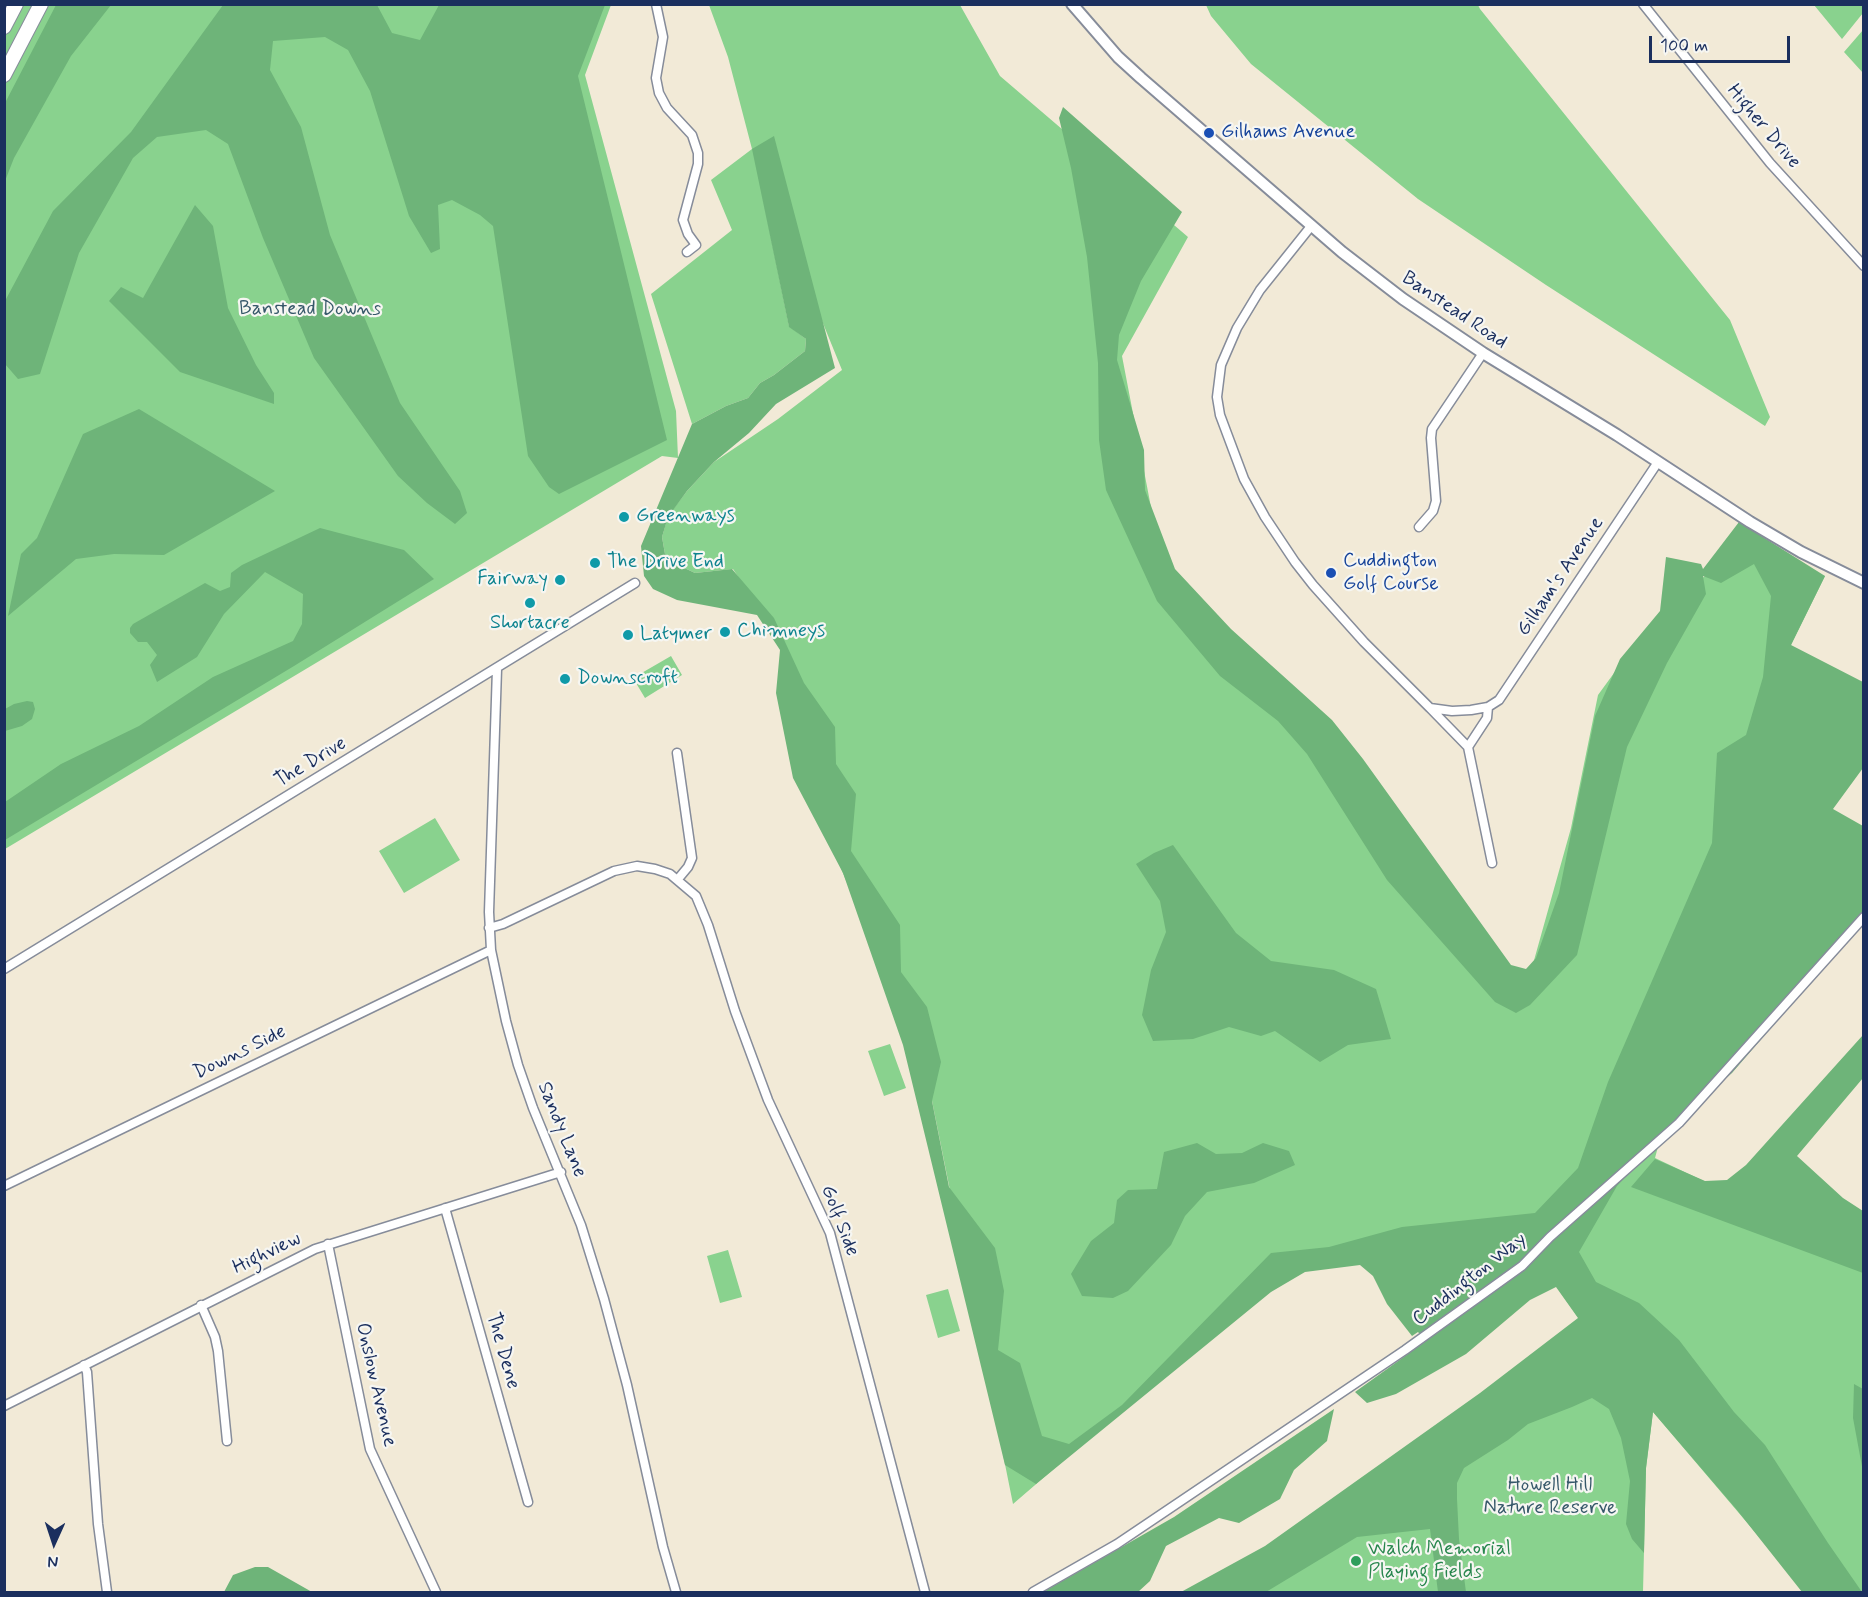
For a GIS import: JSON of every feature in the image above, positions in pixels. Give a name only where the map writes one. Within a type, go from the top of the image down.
[{"type":"highway","points":[[4,27],[16,4]]},
{"type":"highway","points":[[4,75],[41,4]]},
{"type":"street","points":[[656,4],[663,37],[656,78],[658,93],[667,108],[692,135],[698,153],[698,164],[683,220],[688,234],[696,245],[687,252]]},
{"type":"street","name":"Banstead Road","points":[[1071,4],[1118,57],[1312,225],[1394,293],[1432,321],[1777,539],[1863,583]]},
{"type":"street","name":"Higher Drive","points":[[1643,4],[1770,163],[1863,266]]},
{"type":"street","points":[[1312,225],[1260,290],[1237,328],[1221,365],[1217,397],[1220,415],[1244,479],[1278,538],[1329,603],[1364,642],[1468,747],[1492,863]]},
{"type":"street","points":[[1419,527],[1433,511],[1436,501],[1432,429],[1483,353]]},
{"type":"street","name":"Gilham's Avenue","points":[[1468,747],[1487,718],[1488,706],[1499,699],[1658,462]]},
{"type":"street","name":"The Drive","points":[[4,969],[635,584]]},
{"type":"street","name":"Sandy Lane","points":[[497,669],[489,928],[491,950],[518,1065],[581,1225],[619,1356],[663,1547],[676,1593]]},
{"type":"street","points":[[1430,708],[1452,711],[1488,706]]},
{"type":"street","points":[[677,753],[692,858],[678,879]]},
{"type":"street","name":"Golf Side","points":[[489,928],[503,924],[614,871],[637,866],[655,868],[678,879],[696,896],[768,1100],[830,1233],[925,1593]]},
{"type":"street","name":"Cuddington Way","points":[[1033,1593],[1118,1544],[1396,1356],[1522,1266],[1550,1237],[1679,1123],[1863,917]]},
{"type":"street","name":"Downs Side","points":[[4,1186],[491,950]]},
{"type":"street","name":"Highview","points":[[4,1406],[201,1305],[328,1244],[561,1172]]},
{"type":"street","name":"The Dene","points":[[445,1208],[528,1502]]},
{"type":"street","name":"Onslow Avenue","points":[[328,1244],[370,1449],[436,1593]]},
{"type":"street","points":[[201,1305],[215,1337],[218,1351],[227,1441]]},
{"type":"street","points":[[84,1365],[87,1372],[98,1524],[107,1593]]},
{"type":"green space","name":"Banstead Downs","points":[[4,5],[611,5],[585,75],[676,411],[678,458],[662,456],[5,849]]},
{"type":"green space","points":[[56,5],[111,5],[71,56],[14,158],[5,181],[5,103]]},
{"type":"green space","points":[[223,5],[377,5],[392,33],[420,40],[439,5],[605,5],[578,76],[667,440],[559,494],[549,487],[528,456],[493,226],[480,215],[452,200],[438,205],[440,249],[431,253],[409,216],[370,91],[348,50],[325,37],[273,41],[270,70],[301,127],[330,235],[400,403],[460,491],[467,513],[455,524],[427,503],[398,476],[314,358],[263,238],[228,144],[206,130],[157,137],[133,158],[79,253],[40,374],[18,379],[5,364],[5,301],[53,211],[131,132]]},
{"type":"green space","name":"Howell Hill Nature Reserve","points":[[709,5],[960,5],[1000,76],[1188,237],[1122,356],[1159,549],[1196,614],[1526,989],[1571,828],[1598,695],[1649,625],[1731,553],[1825,576],[1791,645],[1655,1158],[1863,1256],[1863,1592],[1806,1592],[1653,1412],[1646,1468],[1643,1592],[1228,1592],[1598,1346],[1547,1273],[1294,1262],[1013,1504],[926,1071],[811,797],[789,654],[733,569],[695,573],[676,564],[665,554],[662,537],[668,516],[714,462],[778,419],[842,370],[754,154],[789,326],[806,339],[805,351],[760,383],[748,398],[726,406],[692,424],[651,294],[732,230],[711,180],[752,149],[728,57]]},
{"type":"green space","points":[[1206,5],[1478,5],[1730,320],[1770,417],[1765,426],[1546,285],[1418,199],[1251,64],[1211,16]]},
{"type":"green space","points":[[1814,5],[1863,5],[1863,13],[1842,39]]},
{"type":"green space","points":[[1863,30],[1863,73],[1844,52]]},
{"type":"green space","points":[[1063,107],[1182,212],[1141,281],[1119,335],[1117,360],[1144,450],[1145,490],[1175,569],[1231,629],[1332,720],[1363,759],[1511,965],[1526,969],[1536,958],[1559,893],[1595,716],[1620,659],[1660,611],[1666,557],[1701,564],[1703,569],[1739,522],[1825,576],[1791,645],[1863,682],[1863,768],[1833,809],[1863,826],[1863,921],[1732,1073],[1682,1116],[1617,1186],[1579,1252],[1596,1282],[1639,1303],[1679,1340],[1734,1412],[1765,1445],[1862,1592],[1802,1592],[1737,1510],[1653,1412],[1646,1468],[1644,1553],[1632,1539],[1626,1524],[1630,1481],[1621,1438],[1609,1409],[1592,1398],[1528,1424],[1508,1440],[1464,1468],[1457,1483],[1457,1499],[1459,1539],[1466,1592],[1438,1592],[1430,1529],[1357,1537],[1266,1592],[1181,1592],[1265,1546],[1480,1393],[1578,1318],[1556,1287],[1530,1300],[1466,1354],[1396,1394],[1367,1403],[1355,1392],[1426,1341],[1418,1332],[1412,1336],[1387,1304],[1373,1276],[1360,1265],[1305,1272],[1271,1292],[1036,1484],[1005,1465],[903,1045],[843,873],[793,778],[776,693],[780,650],[757,615],[677,600],[653,589],[644,576],[641,546],[692,424],[726,406],[748,398],[760,383],[805,351],[806,339],[789,327],[752,149],[774,136],[835,368],[776,404],[749,433],[714,462],[687,491],[668,517],[662,537],[665,554],[676,564],[695,573],[732,569],[774,618],[804,683],[835,727],[836,764],[856,794],[851,851],[900,925],[901,972],[927,1007],[941,1062],[932,1101],[949,1187],[995,1248],[1004,1291],[998,1350],[1020,1363],[1042,1436],[1069,1444],[1122,1405],[1271,1253],[1329,1247],[1402,1227],[1535,1213],[1578,1168],[1608,1082],[1712,843],[1717,753],[1746,735],[1763,677],[1771,596],[1754,564],[1721,583],[1703,576],[1706,594],[1667,663],[1627,747],[1577,955],[1530,1005],[1516,1013],[1495,1002],[1387,880],[1307,754],[1278,721],[1220,676],[1157,601],[1106,490],[1099,440],[1098,363],[1087,257],[1071,168],[1059,118]]},
{"type":"green space","points":[[195,205],[213,226],[228,308],[256,365],[274,393],[274,404],[180,372],[109,301],[121,287],[143,298]]},
{"type":"green space","points":[[139,409],[275,491],[164,555],[114,554],[76,559],[8,616],[21,554],[37,538],[83,434]]},
{"type":"green space","points":[[320,528],[404,550],[434,579],[5,840],[5,802],[61,764],[139,726],[213,677],[293,641],[302,624],[303,594],[265,572],[224,614],[197,657],[157,682],[150,665],[157,655],[147,642],[138,642],[130,633],[133,624],[205,583],[220,591],[230,587],[231,573],[242,565]]},
{"type":"green space","points":[[671,656],[682,675],[645,698],[633,678]]},
{"type":"green space","points":[[27,701],[33,702],[35,709],[32,719],[22,726],[5,731],[5,709]]},
{"type":"green space","points":[[435,818],[460,860],[404,893],[379,851]]},
{"type":"green space","points":[[1173,845],[1236,933],[1271,961],[1334,970],[1376,989],[1391,1039],[1348,1045],[1320,1062],[1275,1031],[1261,1036],[1229,1027],[1193,1039],[1153,1041],[1142,1015],[1151,970],[1166,932],[1160,901],[1136,864]]},
{"type":"green space","points":[[1863,1035],[1863,1078],[1797,1156],[1843,1198],[1863,1211],[1863,1273],[1631,1187],[1655,1159],[1705,1181],[1727,1180],[1746,1165]]},
{"type":"green space","points":[[890,1044],[906,1088],[884,1096],[868,1051]]},
{"type":"green space","points":[[1197,1143],[1216,1154],[1242,1153],[1263,1143],[1289,1151],[1295,1165],[1254,1183],[1207,1192],[1185,1216],[1171,1245],[1128,1291],[1113,1298],[1082,1296],[1071,1274],[1091,1241],[1114,1223],[1117,1200],[1128,1190],[1157,1189],[1164,1152]]},
{"type":"green space","points":[[728,1250],[742,1297],[720,1303],[707,1256]]},
{"type":"green space","points":[[948,1289],[960,1331],[938,1338],[926,1295]]},
{"type":"green space","points":[[1854,1384],[1863,1389],[1863,1472],[1853,1418]]},
{"type":"green space","points":[[1334,1409],[1327,1441],[1294,1470],[1280,1499],[1239,1523],[1219,1518],[1166,1546],[1150,1581],[1138,1592],[1043,1592],[1174,1517]]},
{"type":"green space","points":[[255,1567],[268,1567],[312,1592],[224,1592],[233,1575]]},
{"type":"place","name":"Gilhams Avenue","points":[[1209,133]]},
{"type":"place","name":"Greenways","points":[[624,517]]},
{"type":"place","name":"The Drive End","points":[[595,563]]},
{"type":"place","name":"Cuddington Golf Course","points":[[1331,573]]},
{"type":"place","name":"Fairway","points":[[560,580]]},
{"type":"place","name":"Shortacre","points":[[530,603]]},
{"type":"place","name":"Chimneys","points":[[725,632]]},
{"type":"place","name":"Latymer","points":[[628,635]]},
{"type":"place","name":"Downscroft","points":[[565,679]]},
{"type":"place","name":"Walch Memorial Playing Fields","points":[[1356,1561]]}]
